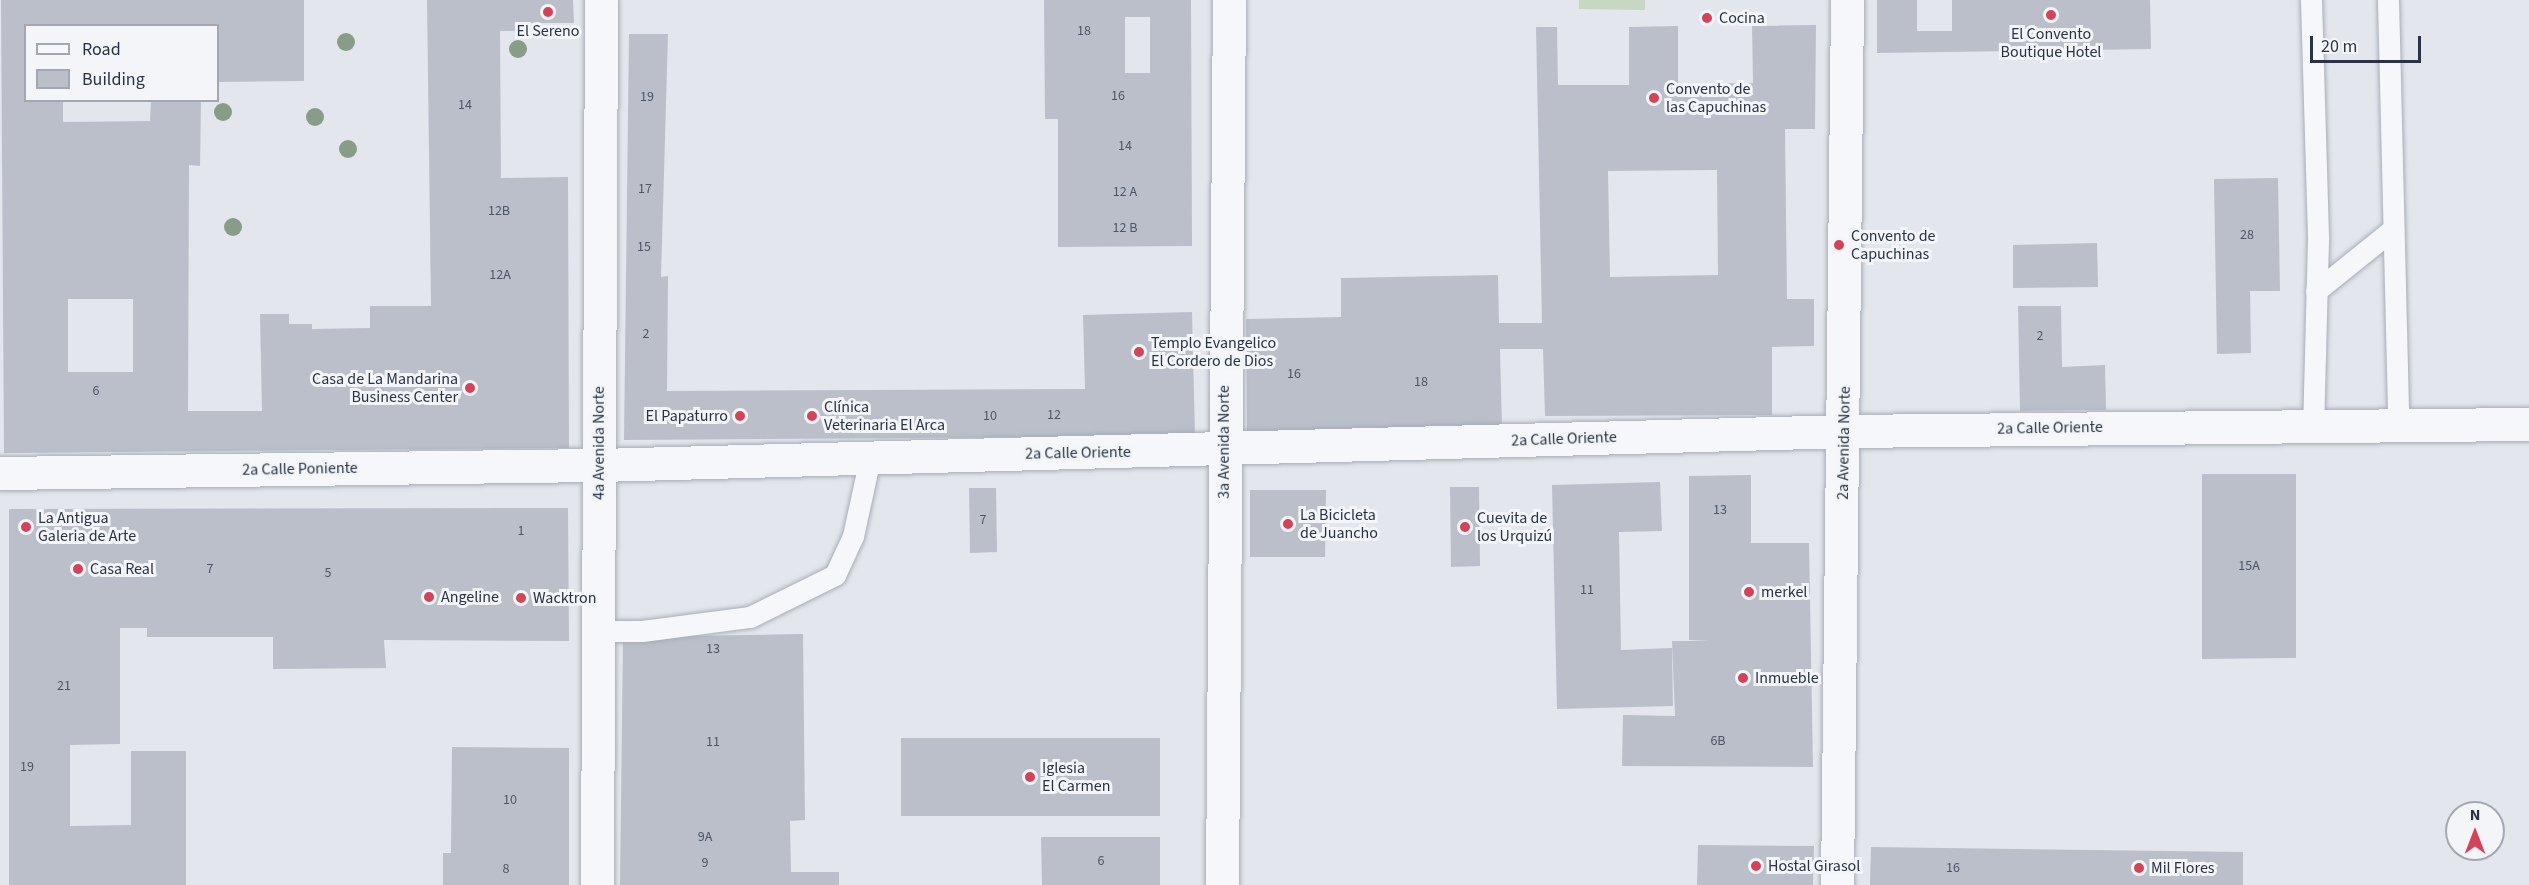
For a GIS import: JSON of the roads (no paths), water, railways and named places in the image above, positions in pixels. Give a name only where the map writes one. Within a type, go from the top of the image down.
[{"type":"street","name":"4a Avenida Norte","points":[[597,885],[602,0]]},
{"type":"street","name":"3a Avenida Norte","points":[[1222,885],[1229,0]]},
{"type":"street","name":"2a Avenida Norte","points":[[1837,885],[1845,431],[1847,0]]},
{"type":"street","name":"2a Calle Oriente","points":[[599,465],[1224,450],[1845,431],[2529,424]]},
{"type":"street","name":"2a Calle Poniente","points":[[0,473],[599,465]]},
{"type":"lane","points":[[2311,0],[2316,291],[2313,426]]},
{"type":"lane","points":[[2388,0],[2398,424]]},
{"type":"lane","points":[[2316,291],[2393,229]]},
{"type":"lane","points":[[599,631],[642,631],[750,617],[835,575],[854,536],[870,458]]},
{"type":"place","name":"El Sereno","points":[[548,12]]},
{"type":"place","name":"El Convento Boutique Hotel","points":[[2051,15]]},
{"type":"place","name":"Cocina","points":[[1707,18]]},
{"type":"place","name":"Convento de las Capuchinas","points":[[1654,98]]},
{"type":"place","name":"Convento de Capuchinas","points":[[1839,245]]},
{"type":"place","name":"Templo Evangelico El Cordero de Dios","points":[[1139,352]]},
{"type":"place","name":"Casa de La Mandarina Business Center","points":[[470,388]]},
{"type":"place","name":"El Papaturro","points":[[740,416]]},
{"type":"place","name":"Clínica Veterinaria El Arca","points":[[812,416]]},
{"type":"place","name":"La Bicicleta de Juancho","points":[[1288,524]]},
{"type":"place","name":"La Antigua Galeria de Arte","points":[[26,527]]},
{"type":"place","name":"Cuevita de los Urquizú","points":[[1465,527]]},
{"type":"place","name":"Casa Real","points":[[78,569]]},
{"type":"place","name":"merkel","points":[[1749,592]]},
{"type":"place","name":"Angeline","points":[[429,597]]},
{"type":"place","name":"Wacktron","points":[[521,598]]},
{"type":"place","name":"Inmueble","points":[[1743,678]]},
{"type":"place","name":"Iglesia El Carmen","points":[[1030,777]]},
{"type":"place","name":"Hostal Girasol","points":[[1756,866]]},
{"type":"place","name":"Mil Flores","points":[[2139,868]]}]
